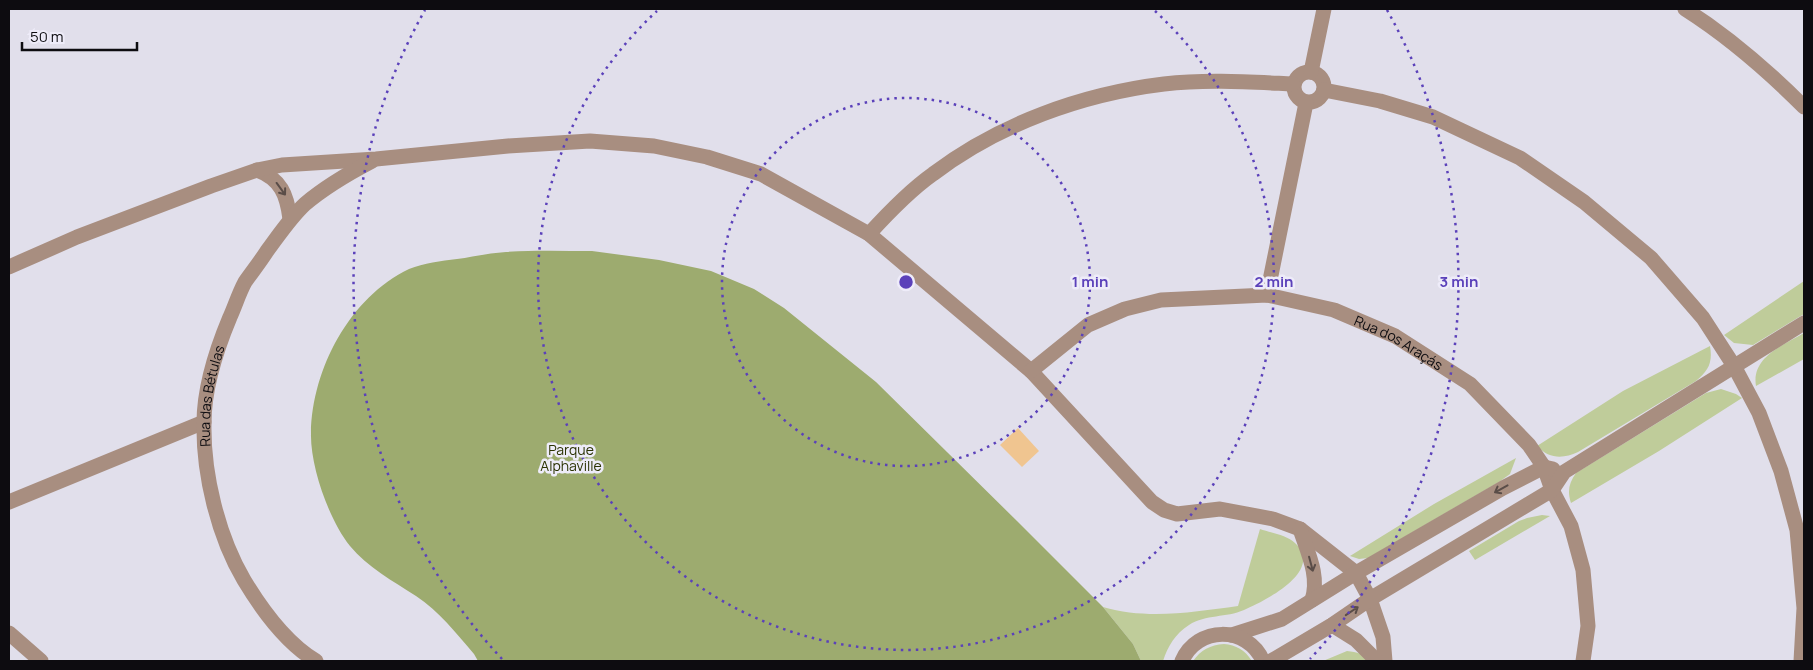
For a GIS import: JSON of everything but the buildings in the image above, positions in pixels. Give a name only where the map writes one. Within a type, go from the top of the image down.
[{"type":"street","points":[[1312,72],[1324,9]]},
{"type":"street","points":[[1685,9],[1711,25],[1774,76],[1804,108]]},
{"type":"street","points":[[1312,72],[1322,79],[1324,90],[1322,96],[1317,100],[1312,103],[1306,103],[1296,96],[1293,84],[1300,74],[1312,72]]},
{"type":"street","points":[[869,234],[898,203],[932,174],[982,142],[1042,114],[1106,93],[1165,84],[1238,82],[1293,84]]},
{"type":"street","points":[[1324,90],[1380,101],[1433,117],[1520,158],[1584,202],[1651,258],[1703,318],[1734,366],[1759,413],[1778,462],[1797,530],[1804,608],[1801,661]]},
{"type":"street","points":[[1267,295],[1306,103]]},
{"type":"street","points":[[9,266],[211,186],[257,170],[282,165],[376,159],[508,146],[581,142],[654,146],[707,157],[761,174],[869,234],[1031,371],[1152,502],[1164,510],[1177,514],[1220,509],[1273,519],[1300,529],[1356,573],[1370,599],[1383,637],[1385,661]]},
{"type":"street","name":"Rua das Bétulas","points":[[316,661],[303,653],[275,624],[252,594],[232,561],[216,515],[207,462],[204,422],[219,344],[244,284],[290,219],[306,203],[353,171],[376,159]]},
{"type":"street","points":[[257,170],[268,174],[280,187],[286,196],[290,219]]},
{"type":"street","name":"Rua dos Araçás","points":[[1031,371],[1088,325],[1125,309],[1161,300],[1267,295],[1334,310],[1396,336],[1470,384],[1529,445],[1544,467],[1552,490],[1571,526],[1584,570],[1588,626],[1583,661]]},
{"type":"street","points":[[1271,661],[1552,490],[1564,472],[1804,323]]},
{"type":"street","points":[[9,502],[204,422]]},
{"type":"street","points":[[1182,661],[1188,650],[1202,639],[1215,634],[1232,635],[1282,620],[1356,573],[1503,488],[1544,467],[1564,472]]},
{"type":"street","points":[[1300,529],[1314,576],[1315,589],[1312,600]]},
{"type":"street","points":[[1332,625],[1356,640],[1377,661]]},
{"type":"street","points":[[9,633],[41,661]]},
{"type":"street","points":[[1232,635],[1250,644],[1262,661]]},
{"type":"green space","name":"Parque Alphaville","points":[[592,251],[659,260],[711,271],[754,289],[784,308],[876,382],[1018,522],[1103,607],[1133,644],[1141,661],[478,661],[440,615],[416,596],[364,561],[342,535],[328,508],[314,461],[311,433],[318,384],[338,338],[352,316],[369,297],[388,281],[409,269],[421,265],[500,253]]},
{"type":"green space","points":[[1804,281],[1804,314],[1753,345],[1734,343],[1724,335]]},
{"type":"green space","points":[[1804,333],[1804,359],[1756,386],[1756,376],[1764,360],[1779,347]]},
{"type":"green space","points":[[1710,346],[1711,357],[1709,366],[1696,381],[1578,452],[1562,457],[1546,453],[1537,446],[1623,391]]},
{"type":"green space","points":[[1721,389],[1742,398],[1659,451],[1571,503],[1569,487],[1576,473],[1706,393]]},
{"type":"green space","points":[[1516,458],[1510,474],[1499,482],[1368,558],[1359,559],[1350,556],[1434,504]]},
{"type":"green space","points":[[1542,515],[1550,516],[1475,560],[1469,551],[1519,521]]},
{"type":"green space","points":[[1260,529],[1292,540],[1302,554],[1303,564],[1298,574],[1289,584],[1253,606],[1237,612],[1202,619],[1189,625],[1173,641],[1163,661],[1141,661],[1133,644],[1103,607],[1136,613],[1170,614],[1238,606]]},
{"type":"green space","points":[[1224,644],[1240,649],[1252,661],[1193,661],[1206,649]]},
{"type":"green space","points":[[1347,651],[1360,654],[1371,661],[1323,661]]}]
